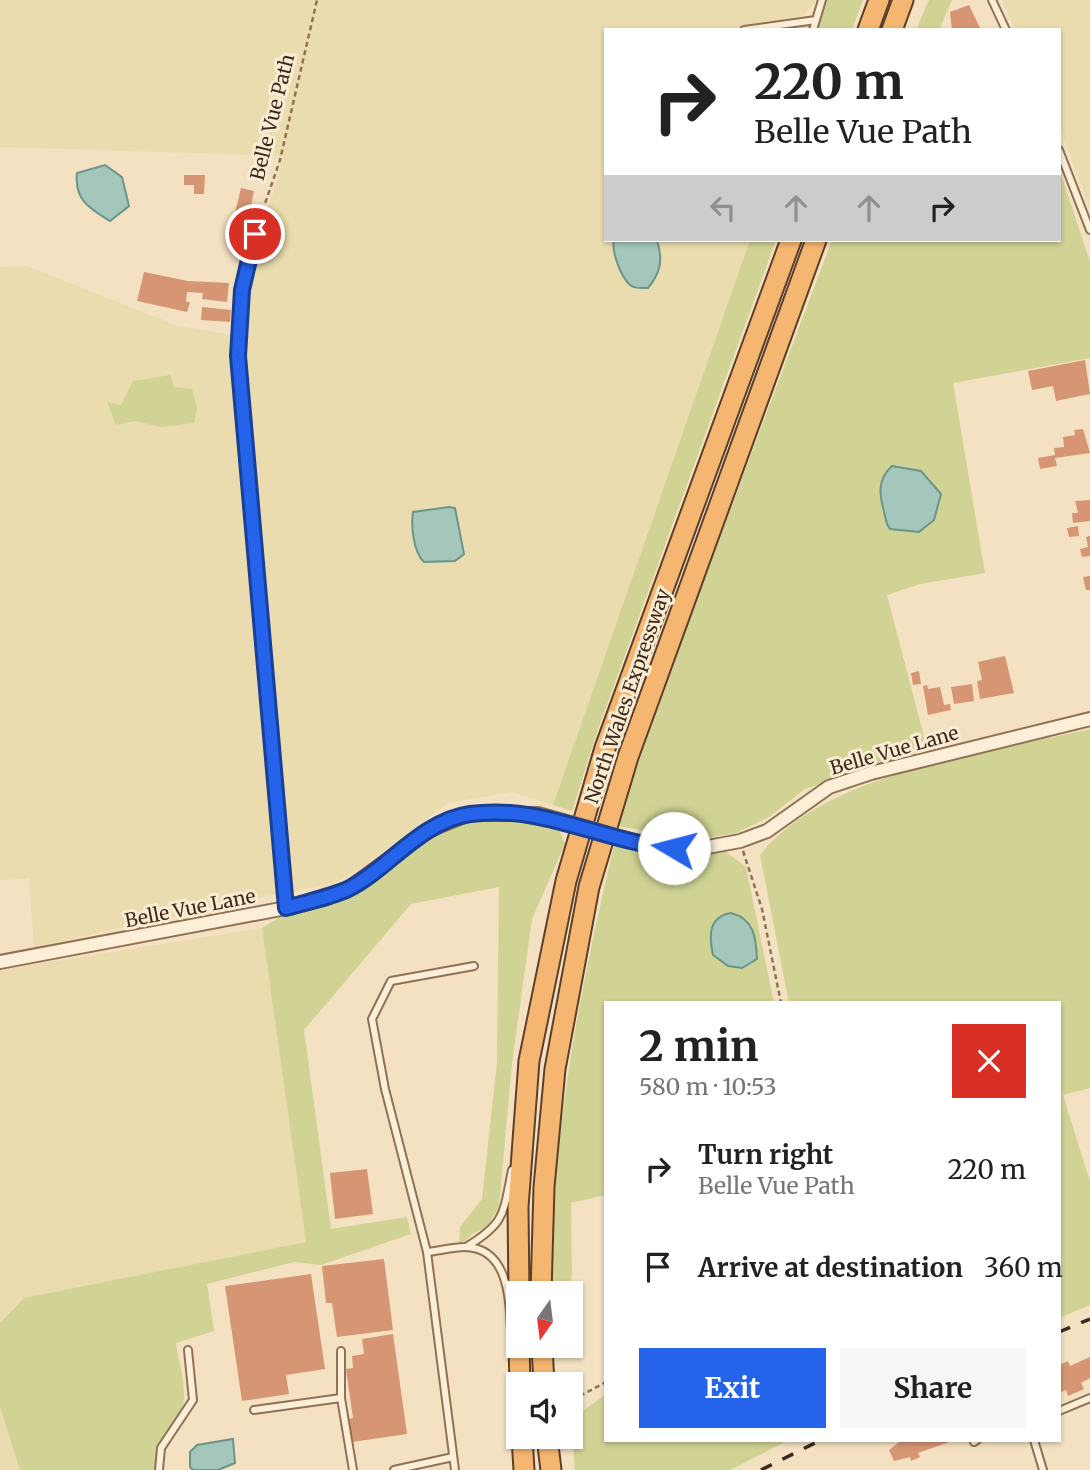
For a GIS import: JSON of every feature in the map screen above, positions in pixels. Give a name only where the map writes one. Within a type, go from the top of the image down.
[{"type":"highway","points":[[869,28],[879,0]]},
{"type":"highway","points":[[893,27],[904,0]]},
{"type":"highway","name":"North Wales Expressway","points":[[519,1281],[518,1207],[530,1061],[566,881],[605,748],[790,242]]},
{"type":"highway","name":"North Wales Expressway","points":[[541,1281],[544,1187],[555,1069],[589,887],[628,757],[815,242]]},
{"type":"highway","points":[[548,1449],[551,1470]]},
{"type":"street","name":"Belle Vue Lane","points":[[0,962],[286,908],[349,888],[427,831],[469,814],[538,814],[652,846],[697,849],[740,841],[767,831],[829,787],[840,783],[1090,719]]},
{"type":"lane","points":[[814,28],[822,0]]},
{"type":"lane","points":[[992,0],[1005,28]]},
{"type":"lane","points":[[758,28],[816,20]]},
{"type":"lane","points":[[1061,155],[1090,230]]},
{"type":"lane","points":[[255,234],[242,290],[238,356],[286,908]]},
{"type":"lane","points":[[455,1470],[427,1252],[385,1089],[372,1019],[391,981],[474,966]]},
{"type":"lane","points":[[427,1252],[466,1247],[487,1236],[503,1214],[528,1087]]},
{"type":"lane","points":[[466,1247],[490,1257],[499,1264],[505,1276],[515,1372]]},
{"type":"lane","points":[[159,1470],[161,1448],[193,1400],[188,1350]]},
{"type":"lane","points":[[341,1351],[341,1398],[353,1470]]},
{"type":"lane","points":[[254,1410],[341,1398]]},
{"type":"lane","points":[[1061,1410],[1090,1398]]},
{"type":"lane","points":[[1035,1442],[1043,1470]]},
{"type":"lane","points":[[394,1470],[453,1457]]},
{"type":"path","name":"Belle Vue Path","points":[[255,234],[280,160],[317,0]]},
{"type":"path","points":[[740,841],[762,909],[781,1001]]},
{"type":"path","points":[[583,1394],[604,1383]]},
{"type":"shaded area","points":[[0,0],[818,0],[801,17],[822,15],[818,28],[604,28],[604,242],[613,242],[612,247],[629,284],[659,246],[658,242],[749,242],[553,805],[512,792],[448,803],[365,865],[337,882],[293,892],[246,359],[247,299],[263,225],[284,156],[0,147]]},
{"type":"shaded area","points":[[1002,0],[1090,0],[1090,209],[1061,131],[1061,28],[1014,28]]},
{"type":"shaded area","points":[[27,266],[178,326],[234,335],[232,367],[276,894],[34,947],[29,878],[0,880],[0,267]],"holes":[[[127,399],[161,427],[134,421],[116,425],[108,403],[121,406]]]},
{"type":"shaded area","points":[[262,928],[306,1242],[24,1298],[0,1323],[0,970]]},
{"type":"shaded area","points":[[0,1407],[20,1470],[0,1470]]},
{"type":"green space","points":[[827,0],[863,0],[853,28],[818,28]]},
{"type":"green space","points":[[929,0],[952,0],[940,28],[917,28]]},
{"type":"green space","points":[[1061,174],[1090,262],[1090,358],[953,383],[985,573],[920,584],[887,595],[927,748],[805,789],[769,817],[736,833],[698,839],[616,826],[716,547],[831,242],[1061,242]]},
{"type":"green space","points":[[749,242],[775,242],[598,729],[572,811],[553,805]]},
{"type":"green space","points":[[170,375],[174,387],[192,389],[197,408],[194,423],[161,427],[134,421],[116,425],[107,402],[121,405],[133,381]]},
{"type":"green space","points":[[1090,729],[1090,1088],[1063,1095],[1090,1182],[1090,1305],[1061,1317],[1061,1001],[789,1001],[760,855],[789,827],[825,804],[912,769]]},
{"type":"green space","points":[[469,819],[532,822],[559,830],[565,844],[532,919],[512,1063],[499,1207],[487,1227],[472,1234],[459,1247],[460,1227],[482,1199],[497,1062],[499,887],[411,904],[304,1030],[331,1229],[407,1217],[411,1234],[321,1265],[294,1262],[207,1284],[214,1331],[176,1343],[183,1379],[183,1407],[158,1450],[155,1470],[20,1470],[0,1407],[0,1323],[24,1298],[306,1242],[262,928],[288,912],[353,892],[430,835]]},
{"type":"green space","points":[[614,846],[653,854],[726,852],[746,867],[774,1001],[604,1001],[604,1195],[571,1203],[571,1281],[552,1281],[556,1180],[578,1012]]},
{"type":"green space","points":[[604,1396],[604,1442],[785,1442],[730,1470],[575,1470],[573,1449],[583,1449],[583,1411]]},
{"type":"water","points":[[105,165],[122,177],[129,206],[110,221],[85,203],[77,182],[77,173]]},
{"type":"water","points":[[614,242],[657,242],[660,266],[648,288],[630,285],[620,270]]},
{"type":"water","points":[[892,466],[921,471],[941,494],[934,520],[919,532],[890,529],[887,524],[880,493],[882,479]]},
{"type":"water","points":[[455,508],[464,554],[455,561],[424,562],[415,545],[413,512]]},
{"type":"water","points":[[731,913],[749,924],[756,943],[757,959],[742,968],[728,966],[713,955],[711,934],[714,923],[723,915]]},
{"type":"water","points":[[233,1439],[235,1463],[218,1470],[193,1470],[190,1467],[190,1452],[197,1445]]},
{"type":"building","points":[[969,5],[980,28],[952,28],[950,12]]},
{"type":"building","points":[[184,175],[205,175],[204,194],[194,194],[194,185],[184,185]]},
{"type":"building","points":[[241,188],[254,191],[248,220],[234,217]]},
{"type":"building","points":[[144,272],[188,281],[229,283],[227,302],[202,299],[203,293],[187,292],[186,302],[190,302],[187,312],[137,301]]},
{"type":"building","points":[[202,307],[231,310],[230,322],[201,320]]},
{"type":"building","points":[[1085,360],[1090,394],[1056,401],[1053,386],[1032,390],[1028,371]]},
{"type":"building","points":[[1083,429],[1090,453],[1055,458],[1057,466],[1040,469],[1038,458],[1055,455],[1054,448],[1064,447],[1063,437],[1075,435],[1074,430]]},
{"type":"building","points":[[1090,500],[1090,521],[1073,523],[1072,513],[1078,513],[1075,501]]},
{"type":"building","points":[[1078,526],[1079,536],[1069,537],[1067,528]]},
{"type":"building","points":[[1090,536],[1090,556],[1082,557],[1080,549],[1088,547],[1086,537]]},
{"type":"building","points":[[1090,576],[1090,590],[1086,590],[1083,577]]},
{"type":"building","points":[[1005,656],[1014,693],[980,699],[977,681],[982,680],[978,662]]},
{"type":"building","points":[[919,671],[921,684],[913,685],[911,673]]},
{"type":"building","points":[[972,684],[974,701],[954,704],[951,687]]},
{"type":"building","points":[[927,685],[928,689],[940,687],[944,705],[950,704],[951,710],[928,715],[923,686]]},
{"type":"building","points":[[367,1169],[373,1214],[335,1219],[330,1173]]},
{"type":"building","points":[[384,1259],[393,1330],[337,1337],[332,1303],[326,1303],[322,1266]]},
{"type":"building","points":[[311,1274],[325,1369],[286,1375],[289,1394],[242,1401],[225,1286]]},
{"type":"building","points":[[393,1334],[407,1434],[352,1442],[349,1419],[353,1418],[346,1369],[353,1368],[352,1356],[364,1354],[362,1339]]},
{"type":"building","points":[[1090,1357],[1090,1378],[1081,1383],[1084,1389],[1068,1396],[1066,1390],[1061,1392],[1061,1364],[1068,1361],[1070,1366]]},
{"type":"building","points":[[899,1442],[949,1442],[918,1453],[920,1457],[911,1461],[910,1457],[894,1461],[889,1450]]},
{"type":"railway","points":[[1061,1331],[1090,1319]]},
{"type":"railway","points":[[761,1470],[817,1442]]},
{"type":"route","points":[[255,234],[242,290],[238,356],[286,908],[349,888],[427,831],[469,814],[538,814],[652,846],[674,848]]}]
